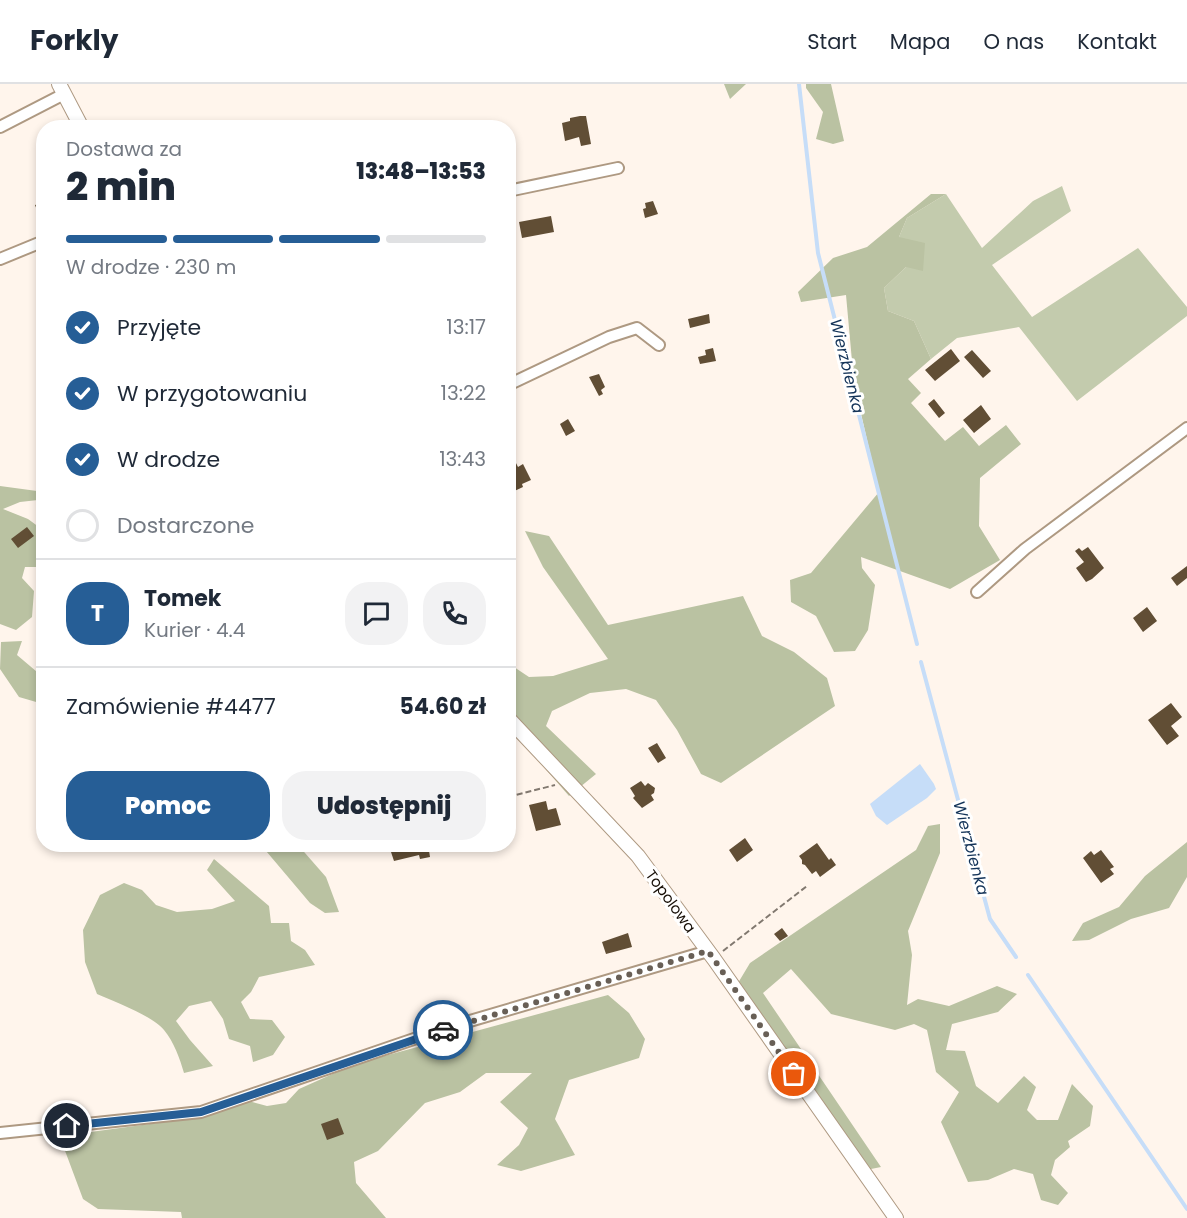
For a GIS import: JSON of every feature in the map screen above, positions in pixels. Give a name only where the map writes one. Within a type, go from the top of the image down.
[{"type":"street","points":[[0,127],[62,89],[78,120]]},
{"type":"street","points":[[516,189],[618,168]]},
{"type":"street","points":[[0,259],[36,244]]},
{"type":"street","points":[[516,381],[591,345],[637,328],[659,345]]},
{"type":"street","points":[[977,592],[1025,549],[1187,428]]},
{"type":"street","name":"Topolowa","points":[[516,727],[638,856],[711,955],[896,1218]]},
{"type":"street","points":[[0,1133],[201,1112],[446,1028],[711,955]]},
{"type":"path","points":[[516,795],[568,782]]},
{"type":"path","points":[[711,955],[807,886]]},
{"type":"green space","points":[[724,84],[746,84],[730,99]]},
{"type":"green space","points":[[806,84],[831,84],[844,141],[833,144],[816,139],[823,112],[806,88]]},
{"type":"green space","points":[[1062,186],[1071,211],[992,265],[1032,317],[1138,248],[1187,307],[1187,316],[1077,401],[1019,327],[957,338],[931,359],[914,321],[888,311],[884,288],[906,267],[899,237],[907,218],[946,194],[982,248],[1033,201]]},
{"type":"green space","points":[[931,194],[946,194],[907,218],[899,237],[925,243],[923,271],[906,267],[884,288],[888,311],[914,321],[931,359],[908,379],[921,393],[911,403],[945,441],[963,427],[979,446],[1006,425],[1021,444],[980,478],[979,526],[1000,560],[950,589],[861,557],[862,568],[875,585],[868,630],[855,651],[834,652],[816,616],[791,602],[790,580],[811,573],[879,492],[854,383],[846,295],[801,302],[798,292],[833,258],[867,247]]},
{"type":"green space","points":[[0,486],[36,491],[36,500],[20,502],[3,509],[28,519],[36,525],[36,567],[25,567],[22,578],[34,591],[32,617],[16,630],[0,624]]},
{"type":"green space","points":[[525,531],[549,536],[608,625],[743,596],[762,636],[794,652],[827,678],[835,706],[721,783],[701,774],[677,730],[656,700],[626,689],[590,693],[552,711],[546,726],[596,774],[569,796],[516,735],[516,668],[529,677],[553,676],[608,659],[543,567]]},
{"type":"green space","points":[[22,641],[17,655],[36,671],[36,702],[19,697],[0,669],[1,642]]},
{"type":"green space","points":[[940,824],[940,853],[908,931],[912,955],[907,1005],[918,999],[949,1006],[997,986],[1017,994],[998,1012],[952,1024],[946,1050],[965,1051],[976,1086],[998,1103],[1024,1076],[1036,1087],[1027,1110],[1037,1120],[1058,1120],[1072,1084],[1093,1106],[1090,1126],[1068,1141],[1070,1147],[1055,1160],[1051,1175],[1068,1193],[1058,1205],[1041,1200],[1033,1174],[1014,1169],[988,1180],[968,1182],[941,1122],[959,1092],[936,1072],[927,1030],[914,1024],[895,1030],[831,1014],[791,969],[763,993],[881,1167],[866,1170],[738,983],[750,963],[916,850],[928,826]]},
{"type":"green space","points":[[1187,842],[1187,877],[1169,908],[1131,919],[1089,940],[1072,941],[1083,923],[1119,907],[1145,876]]},
{"type":"green space","points":[[267,852],[304,852],[326,877],[339,912],[325,913],[310,903]]},
{"type":"green space","points":[[214,859],[269,906],[271,923],[289,923],[291,941],[305,950],[315,965],[259,977],[251,992],[241,1002],[250,1019],[272,1020],[285,1037],[273,1055],[253,1062],[250,1046],[229,1039],[223,1019],[211,1001],[189,1006],[176,1021],[213,1066],[184,1073],[174,1045],[159,1025],[97,994],[85,962],[83,930],[100,895],[124,883],[142,890],[156,905],[177,912],[212,909],[235,901],[207,870]]},
{"type":"green space","points":[[608,995],[629,1013],[645,1039],[639,1058],[569,1080],[555,1119],[575,1155],[521,1171],[497,1165],[519,1145],[528,1128],[500,1102],[532,1073],[486,1073],[460,1092],[425,1103],[378,1151],[354,1162],[356,1183],[386,1218],[182,1218],[181,1212],[98,1209],[83,1199],[61,1140],[83,1133],[194,1118],[241,1099],[267,1106],[286,1103],[299,1089],[355,1064]]},
{"type":"water","points":[[920,764],[936,789],[927,798],[887,825],[876,816],[870,804]]},
{"type":"building","points":[[586,116],[591,144],[581,146],[579,137],[565,141],[562,123]]},
{"type":"building","points":[[653,201],[658,214],[645,218],[643,209],[646,208],[645,203]]},
{"type":"building","points":[[551,216],[554,232],[522,238],[519,222]]},
{"type":"building","points":[[709,314],[710,323],[690,328],[688,319]]},
{"type":"building","points":[[713,348],[716,361],[700,364],[698,357],[706,355],[705,350]]},
{"type":"building","points":[[951,349],[960,361],[935,381],[925,370]]},
{"type":"building","points":[[972,350],[991,371],[983,378],[964,357]]},
{"type":"building","points":[[599,374],[605,387],[601,390],[603,394],[599,396],[589,377]]},
{"type":"building","points":[[934,399],[945,413],[939,418],[928,404]]},
{"type":"building","points":[[981,405],[991,419],[974,433],[963,420]]},
{"type":"building","points":[[568,419],[575,431],[566,436],[560,424]]},
{"type":"building","points":[[516,463],[518,467],[523,464],[531,480],[522,484],[523,487],[516,490]]},
{"type":"building","points":[[27,527],[34,536],[18,548],[11,539]]},
{"type":"building","points":[[1088,547],[1104,568],[1086,582],[1076,568],[1084,562],[1075,551],[1079,548],[1082,551]]},
{"type":"building","points":[[1187,566],[1187,578],[1177,586],[1171,578]]},
{"type":"building","points":[[1147,607],[1157,621],[1143,632],[1133,618]]},
{"type":"building","points":[[1171,703],[1182,717],[1171,726],[1179,736],[1167,745],[1148,720]]},
{"type":"building","points":[[657,743],[666,758],[658,763],[648,748]]},
{"type":"building","points":[[641,781],[645,786],[648,783],[655,788],[651,795],[654,800],[642,808],[633,798],[635,796],[630,788]]},
{"type":"building","points":[[546,801],[548,810],[556,808],[561,825],[536,831],[529,805]]},
{"type":"building","points":[[745,838],[753,850],[737,862],[729,850]]},
{"type":"building","points":[[817,843],[829,860],[831,858],[836,865],[820,877],[816,871],[812,874],[802,864],[799,856]]},
{"type":"building","points":[[1101,850],[1114,867],[1110,869],[1114,874],[1101,883],[1083,858],[1091,851],[1094,855]]},
{"type":"building","points":[[391,852],[429,852],[430,857],[420,859],[419,855],[394,861]]},
{"type":"building","points":[[782,928],[788,936],[780,941],[774,934]]},
{"type":"building","points":[[628,933],[632,947],[606,954],[602,942]]},
{"type":"building","points":[[338,1118],[344,1134],[327,1140],[321,1124]]},
{"type":"waterway","name":"Wierzbienka","points":[[799,84],[818,253],[917,644]]},
{"type":"waterway","name":"Wierzbienka","points":[[921,662],[990,919],[1016,957]]},
{"type":"waterway","name":"Wierzbienka","points":[[1028,975],[1187,1209]]},
{"type":"way so far","points":[[443,1030],[708,951],[794,1074]]},
{"type":"route","points":[[67,1126],[201,1112],[443,1030]]}]
